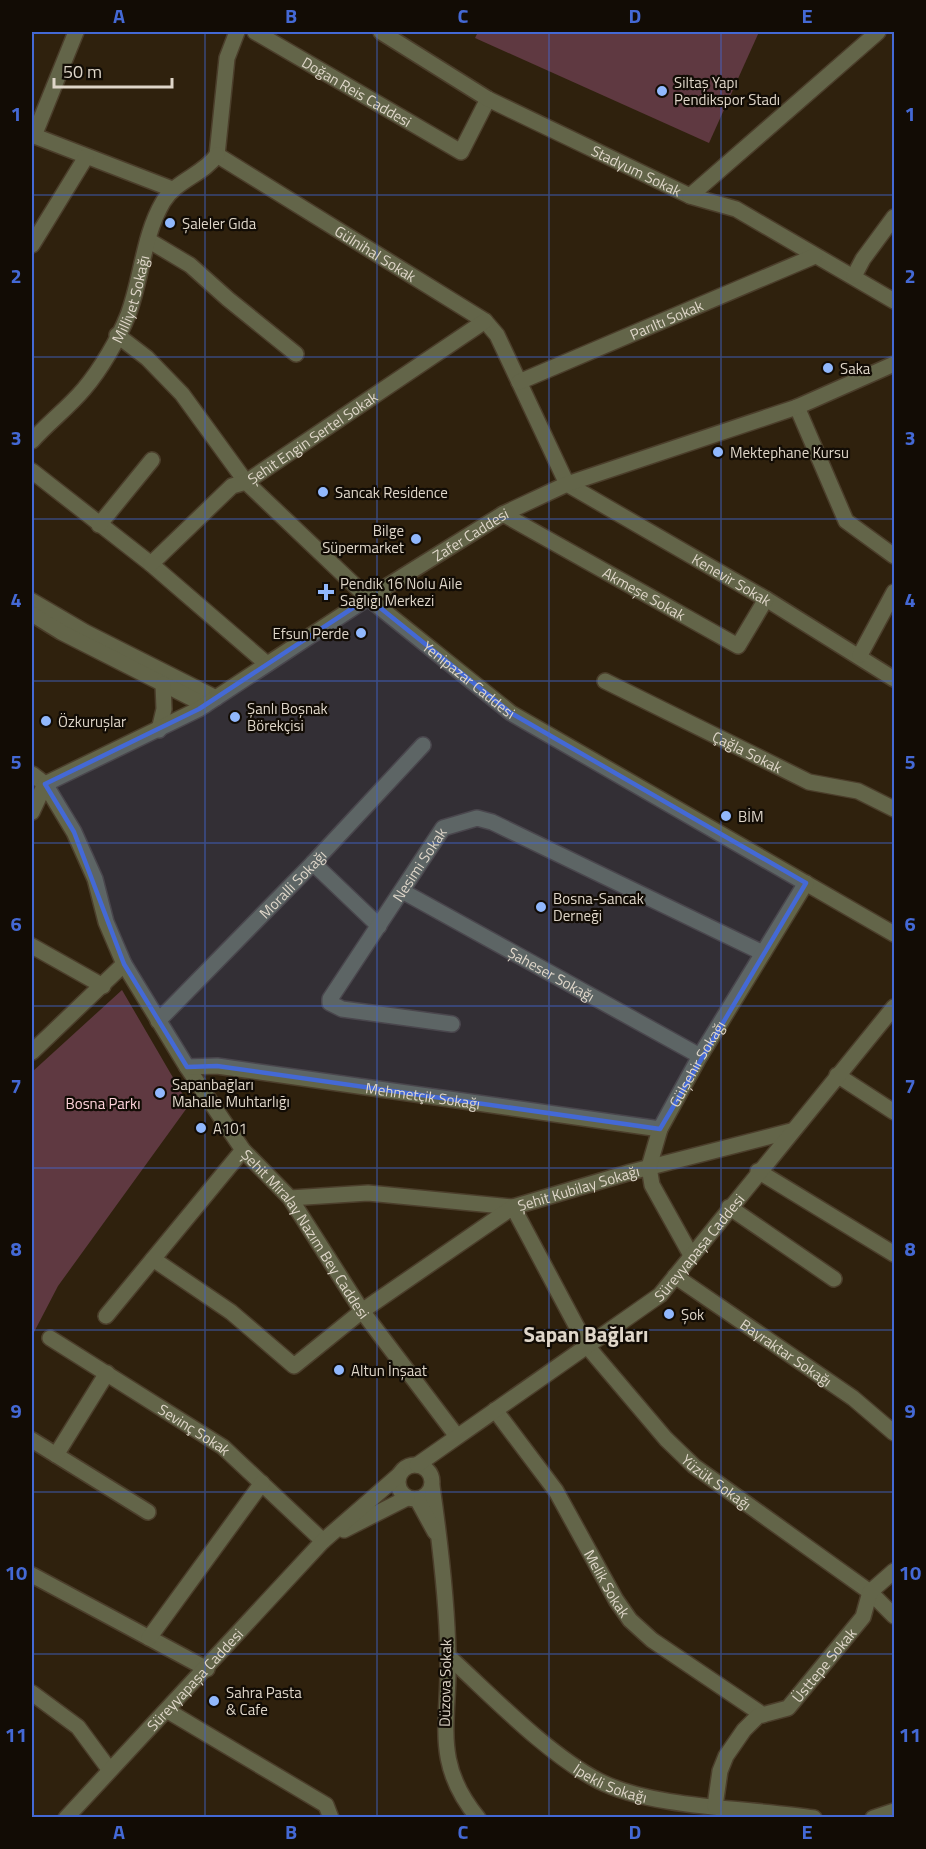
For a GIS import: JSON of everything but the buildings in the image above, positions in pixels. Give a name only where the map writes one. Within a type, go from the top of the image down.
[{"type":"street","points":[[76,32],[33,135],[172,189]]},
{"type":"street","points":[[217,155],[228,58],[237,32]]},
{"type":"street","name":"Doğan Reis Caddesi","points":[[255,32],[460,152],[488,99]]},
{"type":"street","name":"Stadyum Sokak","points":[[381,32],[488,99],[690,196],[736,209],[894,301]]},
{"type":"street","points":[[690,196],[878,32]]},
{"type":"street","name":"Milliyet Sokağı","points":[[32,441],[84,389],[128,316],[148,240],[158,212],[172,189],[209,167],[217,155]]},
{"type":"street","name":"Gülnihal Sokak","points":[[217,155],[485,321],[497,335],[567,484]]},
{"type":"street","points":[[32,245],[86,157]]},
{"type":"street","points":[[854,276],[862,259],[894,217]]},
{"type":"street","points":[[148,240],[190,265],[296,354]]},
{"type":"street","name":"Parıltı Sokak","points":[[519,382],[815,256]]},
{"type":"street","name":"Şehit Engin Sertel Sokak","points":[[151,564],[232,486],[246,482],[485,321]]},
{"type":"street","name":"Yenipazar Caddesi","points":[[117,335],[147,357],[182,394],[246,482],[368,598],[512,713],[894,934]]},
{"type":"street","name":"Zafer Caddesi","points":[[45,784],[159,730],[211,702],[368,598],[503,514],[567,484],[797,407],[894,364]]},
{"type":"street","points":[[797,407],[846,521],[894,556]]},
{"type":"street","points":[[99,525],[152,460]]},
{"type":"street","points":[[32,471],[151,564],[267,664]]},
{"type":"street","name":"Kenevir Sokak","points":[[567,484],[860,655],[894,679]]},
{"type":"street","name":"Akmeşe Sokak","points":[[503,514],[738,646],[766,599]]},
{"type":"street","points":[[860,655],[881,620],[894,592]]},
{"type":"street","points":[[32,601],[211,702]]},
{"type":"street","points":[[32,614],[61,632],[163,684],[211,702]]},
{"type":"street","points":[[881,620],[894,630]]},
{"type":"street","name":"Çağla Sokak","points":[[605,681],[809,782],[858,791],[894,809]]},
{"type":"street","points":[[159,730],[164,709],[163,684]]},
{"type":"street","name":"Moralli Sokağı","points":[[158,1021],[313,863],[423,745]]},
{"type":"street","name":"Şehit Miralay Nazım Bey Caddesi","points":[[32,774],[45,784],[78,841],[95,879],[106,922],[124,964],[187,1067],[243,1150],[290,1198],[362,1311],[456,1435]]},
{"type":"street","points":[[32,812],[45,784]]},
{"type":"street","name":"Nesimi Sokak","points":[[452,1024],[342,1009],[330,1003],[330,995],[379,926],[443,828],[477,818],[492,822],[763,953]]},
{"type":"street","points":[[313,863],[379,926]]},
{"type":"street","name":"Gülşehir Sokağı","points":[[649,1167],[660,1129],[700,1056],[806,883]]},
{"type":"street","name":"Şaheser Sokağı","points":[[402,891],[700,1056]]},
{"type":"street","points":[[32,946],[103,986]]},
{"type":"street","points":[[35,1043],[103,986],[124,964]]},
{"type":"street","name":"Süreyyapaşa Caddesi","points":[[66,1818],[109,1769],[207,1669],[323,1541],[406,1467],[417,1465],[456,1435],[660,1296],[758,1171],[894,1007]]},
{"type":"street","name":"Mehmetçik Sokağı","points":[[187,1067],[217,1066],[660,1129]]},
{"type":"street","points":[[837,1075],[894,1112]]},
{"type":"street","name":"Şehit Kubilay Sokağı","points":[[290,1198],[368,1193],[513,1207],[649,1167],[791,1131]]},
{"type":"street","points":[[106,1316],[243,1150]]},
{"type":"street","points":[[649,1167],[652,1185],[691,1255]]},
{"type":"street","points":[[758,1171],[894,1254]]},
{"type":"street","points":[[153,1259],[231,1312],[294,1366],[362,1311],[513,1207]]},
{"type":"street","name":"Yüzük Sokağı","points":[[513,1207],[587,1346],[666,1439],[694,1466],[870,1592],[894,1616]]},
{"type":"street","points":[[729,1207],[834,1279]]},
{"type":"street","name":"Bayraktar Sokağı","points":[[675,1276],[854,1398],[894,1433]]},
{"type":"street","name":"Sevinç Sokak","points":[[50,1338],[223,1447],[323,1541]]},
{"type":"street","points":[[56,1455],[107,1373]]},
{"type":"street","name":"Melik Sokak","points":[[495,1410],[556,1491],[616,1600],[630,1620],[652,1640],[763,1715]]},
{"type":"street","name":"Süreyyapaşa Caddesi","points":[[323,1541],[412,1498],[426,1495],[431,1480],[456,1435]]},
{"type":"street","points":[[32,1440],[148,1512]]},
{"type":"street","points":[[417,1465],[431,1480]]},
{"type":"street","points":[[399,1475],[398,1486],[412,1498],[439,1540]]},
{"type":"street","name":"Düzova Sokak","points":[[431,1480],[439,1540],[448,1656],[444,1736],[448,1762],[459,1788],[478,1818]]},
{"type":"street","points":[[149,1638],[262,1483]]},
{"type":"street","points":[[870,1592],[894,1571]]},
{"type":"street","points":[[32,1575],[207,1669]]},
{"type":"street","name":"Üsttepe Sokak","points":[[715,1806],[716,1787],[726,1756],[754,1719],[788,1708],[796,1699],[863,1617],[870,1592]]},
{"type":"street","name":"İpekli Sokağı","points":[[448,1656],[554,1749],[600,1782],[662,1799],[814,1818]]},
{"type":"street","points":[[32,1693],[78,1727],[109,1769]]},
{"type":"street","points":[[168,1710],[326,1805],[331,1818]]},
{"type":"street","points":[[873,1818],[894,1811]]},
{"type":"highlighted area","points":[[368,598],[511,713],[806,883],[660,1129],[217,1066],[187,1067],[124,964],[74,832],[45,784],[199,709]]},
{"type":"green space","name":"Siltaş Yapı Pendikspor Stadı","points":[[478,32],[759,32],[709,143],[475,38]]},
{"type":"green space","name":"Bosna Parkı","points":[[122,990],[189,1105],[58,1286],[32,1336],[32,1072]]},
{"type":"place","name":"Siltaş Yapı Pendikspor Stadı","points":[[662,91]]},
{"type":"place","name":"Şaleler Gıda","points":[[170,223]]},
{"type":"place","name":"Saka","points":[[828,368]]},
{"type":"place","name":"Mektephane Kursu","points":[[718,452]]},
{"type":"place","name":"Sancak Residence","points":[[323,492]]},
{"type":"place","name":"Bilge Süpermarket","points":[[416,539]]},
{"type":"place","name":"Pendik 16 Nolu Aile Sağlığı Merkezi","points":[[326,592]]},
{"type":"place","name":"Efsun Perde","points":[[361,633]]},
{"type":"place","name":"Şanlı Boşnak Börekçisi","points":[[235,717]]},
{"type":"place","name":"Özkuruşlar","points":[[46,721]]},
{"type":"place","name":"BİM","points":[[726,816]]},
{"type":"place","name":"Bosna-Sancak Derneği","points":[[541,907]]},
{"type":"place","name":"Sapanbağları Mahalle Muhtarlığı","points":[[160,1093]]},
{"type":"place","name":"A101","points":[[201,1128]]},
{"type":"place","name":"Şok","points":[[669,1314]]},
{"type":"place","name":"Altun İnşaat","points":[[339,1370]]},
{"type":"place","name":"Sahra Pasta & Cafe","points":[[214,1701]]},
{"type":"district","name":"Sapan Bağları","points":[[586,1334]]}]
